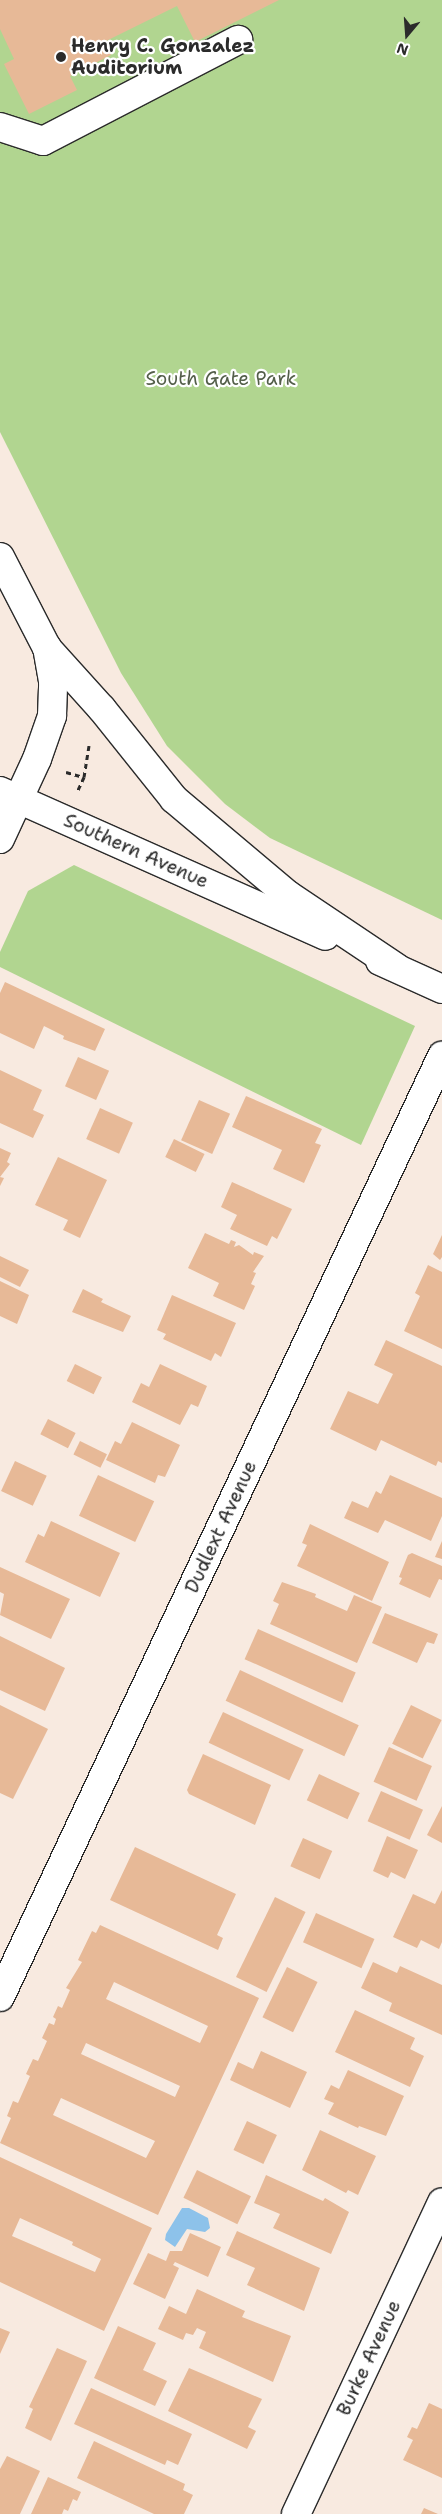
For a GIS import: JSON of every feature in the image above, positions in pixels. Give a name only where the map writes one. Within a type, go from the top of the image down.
[{"type":"street","points":[[0,127],[43,141],[238,40]]},
{"type":"street","name":"Southern Avenue","points":[[0,557],[47,648],[102,709],[174,799],[239,857],[288,895],[397,968]]},
{"type":"street","name":"Southern Avenue","points":[[47,648],[53,681],[52,716],[9,795],[442,989]]},
{"type":"street","points":[[0,839],[9,795]]},
{"type":"street","name":"Dudlext Avenue","points":[[0,1997],[442,1056]]},
{"type":"street","name":"Burke Avenue","points":[[296,2514],[442,2203]]},
{"type":"path","points":[[77,792],[84,777],[89,746],[94,741]]},
{"type":"path","points":[[66,772],[84,777]]},
{"type":"green space","name":"South Gate Park","points":[[0,0],[442,0],[442,920],[270,838],[225,804],[167,746],[121,673],[0,432]]},
{"type":"green space","points":[[74,865],[415,1026],[361,1145],[0,967],[0,952],[28,891]]},
{"type":"water","points":[[182,2208],[189,2208],[208,2218],[210,2228],[205,2232],[187,2229],[175,2247],[165,2240],[166,2234]]},
{"type":"building","name":"Henry C. Gonzalez Auditorium","points":[[0,0],[279,0],[195,42],[177,6],[104,42],[111,55],[70,76],[77,90],[29,114],[4,64],[14,59],[0,29]]},
{"type":"building","points":[[5,982],[105,1029],[95,1051],[63,1039],[64,1036],[44,1026],[34,1049],[0,1033],[0,993]]},
{"type":"building","points":[[78,1057],[109,1071],[96,1100],[65,1086]]},
{"type":"building","points":[[0,1070],[42,1090],[33,1110],[44,1115],[33,1138],[0,1123]]},
{"type":"building","points":[[246,1096],[322,1129],[315,1143],[321,1145],[304,1183],[273,1169],[282,1150],[232,1127]]},
{"type":"building","points":[[199,1100],[230,1114],[212,1154],[181,1140]]},
{"type":"building","points":[[100,1108],[133,1123],[119,1154],[86,1139]]},
{"type":"building","points":[[174,1139],[205,1154],[196,1172],[165,1157]]},
{"type":"building","points":[[0,1148],[11,1153],[7,1162],[10,1164],[0,1177]]},
{"type":"building","points":[[58,1157],[107,1180],[80,1238],[63,1230],[68,1220],[35,1205]]},
{"type":"building","points":[[0,1177],[4,1178],[0,1186]]},
{"type":"building","points":[[232,1182],[292,1209],[277,1239],[272,1236],[267,1246],[230,1229],[237,1215],[221,1207]]},
{"type":"building","points":[[205,1233],[229,1244],[231,1240],[236,1242],[234,1247],[239,1245],[253,1255],[254,1252],[264,1256],[253,1272],[256,1273],[251,1284],[255,1286],[244,1310],[213,1296],[219,1283],[188,1268]]},
{"type":"building","points":[[442,1235],[442,1257],[440,1260],[433,1254]]},
{"type":"building","points":[[0,1256],[29,1270],[20,1287],[0,1277]]},
{"type":"building","points":[[428,1265],[442,1272],[442,1349],[404,1331],[420,1296],[415,1293]]},
{"type":"building","points":[[0,1281],[29,1295],[17,1324],[0,1316]]},
{"type":"building","points":[[83,1289],[103,1299],[101,1302],[131,1316],[123,1332],[72,1312]]},
{"type":"building","points":[[172,1295],[236,1323],[221,1357],[215,1353],[211,1361],[163,1339],[166,1334],[157,1330]]},
{"type":"building","points":[[386,1340],[442,1366],[442,1463],[438,1461],[436,1466],[381,1440],[376,1451],[330,1429],[348,1391],[378,1404],[393,1374],[374,1365]]},
{"type":"building","points":[[75,1364],[102,1377],[94,1394],[67,1381]]},
{"type":"building","points":[[160,1364],[207,1386],[198,1407],[191,1404],[180,1425],[132,1402],[141,1383],[149,1387]]},
{"type":"building","points":[[48,1419],[76,1433],[68,1448],[40,1434]]},
{"type":"building","points":[[132,1422],[180,1445],[165,1477],[158,1475],[155,1483],[106,1460],[115,1441],[121,1444]]},
{"type":"building","points":[[80,1441],[107,1454],[100,1468],[73,1454]]},
{"type":"building","points":[[15,1461],[47,1476],[33,1506],[1,1491]]},
{"type":"building","points":[[98,1475],[154,1501],[135,1542],[79,1516]]},
{"type":"building","points":[[390,1475],[442,1498],[442,1516],[431,1541],[385,1520],[378,1533],[344,1518],[352,1501],[368,1508],[376,1491],[381,1494]]},
{"type":"building","points":[[51,1521],[120,1553],[100,1597],[25,1562],[38,1534],[44,1537]]},
{"type":"building","points":[[310,1524],[389,1562],[372,1601],[297,1566],[307,1545],[302,1543]]},
{"type":"building","points":[[442,1541],[442,1559],[435,1557]]},
{"type":"building","points":[[412,1553],[442,1566],[442,1580],[439,1579],[430,1598],[399,1584],[402,1578],[399,1577],[408,1555]]},
{"type":"building","points":[[0,1567],[70,1599],[51,1639],[0,1615],[4,1594],[0,1592]]},
{"type":"building","points":[[282,1582],[316,1594],[315,1597],[347,1611],[354,1595],[382,1607],[357,1663],[270,1624],[279,1604],[273,1601]]},
{"type":"building","points":[[385,1613],[438,1634],[434,1644],[427,1642],[417,1663],[372,1643]]},
{"type":"building","points":[[258,1629],[356,1673],[342,1703],[245,1659]]},
{"type":"building","points":[[0,1636],[65,1668],[45,1711],[0,1690]]},
{"type":"building","points":[[240,1670],[359,1725],[344,1756],[226,1701]]},
{"type":"building","points":[[0,1705],[48,1729],[13,1799],[0,1793]]},
{"type":"building","points":[[411,1705],[442,1720],[423,1759],[392,1744]]},
{"type":"building","points":[[223,1712],[304,1750],[289,1780],[209,1743]]},
{"type":"building","points":[[389,1747],[432,1766],[416,1801],[374,1782]]},
{"type":"building","points":[[203,1754],[271,1785],[255,1825],[189,1794],[187,1790]]},
{"type":"building","points":[[319,1774],[360,1793],[348,1819],[307,1800]]},
{"type":"building","points":[[381,1791],[423,1810],[410,1840],[368,1821]]},
{"type":"building","points":[[442,1806],[442,1843],[427,1835]]},
{"type":"building","points":[[387,1836],[418,1850],[405,1879],[391,1872],[388,1878],[373,1871]]},
{"type":"building","points":[[303,1838],[332,1851],[320,1879],[290,1866]]},
{"type":"building","points":[[135,1847],[236,1894],[217,1935],[223,1938],[218,1950],[110,1900]]},
{"type":"building","points":[[442,1890],[442,1942],[439,1949],[421,1940],[417,1948],[393,1937],[413,1894],[435,1904]]},
{"type":"building","points":[[275,1897],[306,1912],[267,1992],[236,1977]]},
{"type":"building","points":[[316,1913],[374,1939],[361,1968],[303,1942]]},
{"type":"building","points":[[100,1925],[259,1998],[158,2215],[0,2143],[11,2118],[7,2116],[13,2101],[18,2103],[30,2076],[26,2074],[33,2059],[38,2061],[47,2041],[42,2038],[49,2023],[54,2025],[56,2019],[53,2017],[58,2006],[62,2008],[70,1990],[66,1988],[82,1962],[78,1960],[92,1931],[96,1933]],"holes":[[[114,1982],[208,2026],[200,2043],[106,1999]],[[86,2043],[180,2086],[175,2097],[81,2054]],[[61,2098],[155,2141],[146,2158],[53,2115]]]},
{"type":"building","points":[[373,1962],[397,1973],[400,1966],[442,1985],[442,2035],[389,2011],[392,2003],[361,1988]]},
{"type":"building","points":[[287,1967],[318,1982],[293,2032],[262,2017]]},
{"type":"building","points":[[355,2010],[415,2038],[410,2049],[424,2056],[410,2087],[335,2052]]},
{"type":"building","points":[[261,2051],[307,2072],[290,2108],[230,2080],[238,2062],[253,2069]]},
{"type":"building","points":[[348,2070],[404,2096],[386,2136],[359,2126],[358,2128],[328,2114],[334,2103],[324,2099],[331,2085],[339,2089]]},
{"type":"building","points":[[247,2121],[277,2135],[263,2164],[233,2150]]},
{"type":"building","points":[[320,2130],[376,2156],[358,2195],[348,2190],[346,2193],[302,2170]]},
{"type":"building","points":[[0,2157],[152,2228],[104,2331],[0,2282]],"holes":[[[20,2218],[73,2242],[72,2245],[101,2259],[95,2272],[12,2236]]]},
{"type":"building","points":[[197,2170],[251,2196],[237,2224],[183,2198]]},
{"type":"building","points":[[266,2175],[323,2201],[325,2198],[349,2212],[331,2254],[273,2228],[280,2214],[254,2203]]},
{"type":"building","points":[[237,2231],[320,2268],[304,2311],[247,2285],[255,2268],[226,2255]]},
{"type":"building","points":[[190,2233],[221,2247],[208,2277],[175,2262],[173,2265],[179,2268],[165,2299],[133,2284],[148,2253],[166,2261],[170,2251],[182,2251]]},
{"type":"building","points":[[197,2289],[245,2311],[242,2317],[291,2336],[273,2382],[199,2348],[206,2332],[197,2328],[193,2335],[186,2333],[183,2340],[158,2329],[169,2306],[186,2314]]},
{"type":"building","points":[[118,2326],[156,2343],[143,2370],[167,2381],[155,2406],[94,2378]]},
{"type":"building","points":[[0,2328],[10,2332],[0,2354]]},
{"type":"building","points":[[57,2348],[87,2361],[51,2441],[25,2428],[33,2409],[29,2407]]},
{"type":"building","points":[[189,2368],[262,2399],[248,2427],[256,2431],[247,2449],[168,2411]]},
{"type":"building","points":[[91,2388],[192,2434],[178,2465],[167,2460],[165,2465],[74,2424]]},
{"type":"building","points":[[429,2403],[442,2409],[442,2478],[403,2460],[413,2440],[407,2437],[412,2427],[417,2429]]},
{"type":"building","points":[[94,2441],[185,2484],[183,2490],[193,2495],[184,2514],[154,2514],[77,2478]]},
{"type":"building","points":[[7,2456],[40,2471],[20,2514],[0,2514],[0,2469]]},
{"type":"building","points":[[48,2477],[81,2492],[77,2501],[73,2499],[68,2511],[64,2509],[62,2514],[31,2514]]},
{"type":"building","points":[[424,2508],[438,2514],[421,2514]]},
{"type":"place","name":"Henry C. Gonzalez Auditorium","points":[[61,57]]}]
